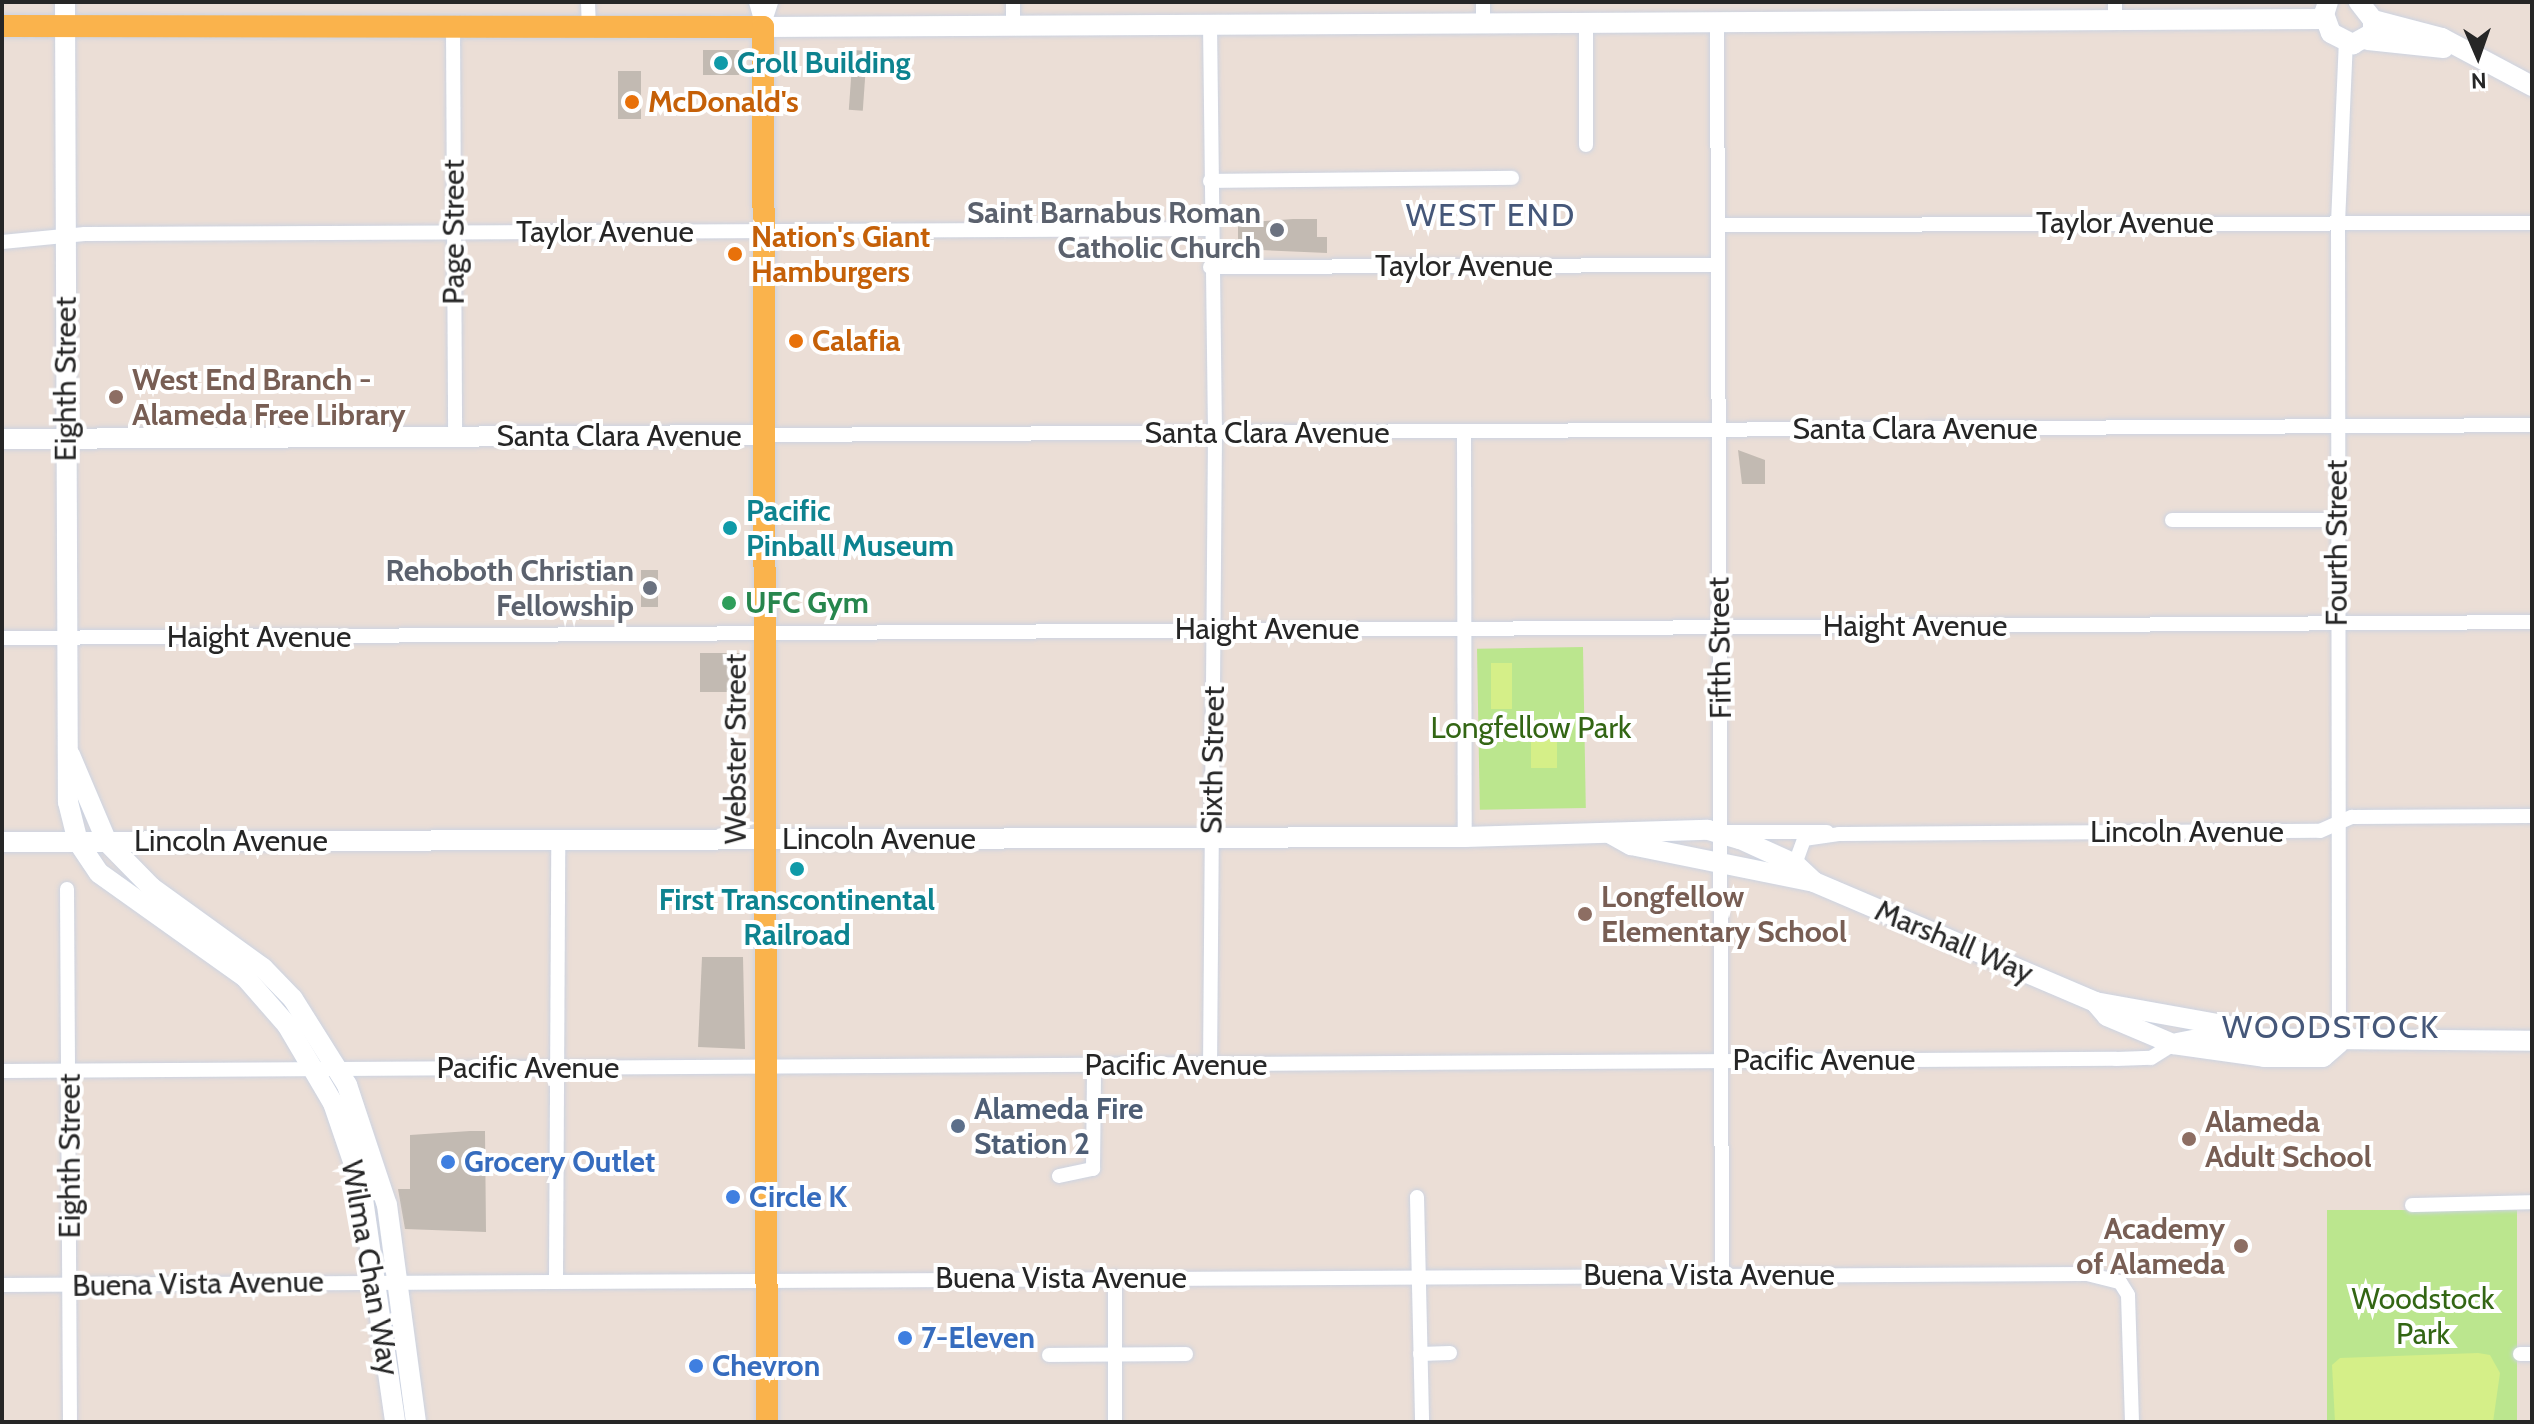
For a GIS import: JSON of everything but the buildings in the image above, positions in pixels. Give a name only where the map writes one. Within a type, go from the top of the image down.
[{"type":"main road","points":[[2,26],[763,27]]},
{"type":"main road","name":"Webster Street","points":[[763,27],[767,1422]]},
{"type":"street","name":"Eighth Street","points":[[65,2],[70,755],[66,783],[78,842]]},
{"type":"street","points":[[588,2],[589,28]]},
{"type":"street","name":"Webster Street","points":[[756,2],[763,27]]},
{"type":"street","name":"Webster Street","points":[[763,27],[771,2]]},
{"type":"street","points":[[1013,2],[1013,25]]},
{"type":"street","points":[[1483,2],[1483,23]]},
{"type":"street","points":[[2359,2],[2371,30]]},
{"type":"street","points":[[763,27],[1717,22],[2327,6],[2346,43],[2371,30],[2465,51],[2532,86]]},
{"type":"street","points":[[1586,22],[1586,145]]},
{"type":"street","name":"Fifth Street","points":[[1717,22],[1718,627],[1723,860],[1722,1274]]},
{"type":"street","name":"Sixth Street","points":[[1210,24],[1210,267],[1215,433],[1210,1064]]},
{"type":"street","name":"Page Street","points":[[453,28],[455,437]]},
{"type":"street","name":"Fourth Street","points":[[2339,1043],[2338,223],[2346,43]]},
{"type":"street","points":[[1210,181],[1512,178]]},
{"type":"street","name":"Taylor Avenue","points":[[1718,225],[2532,223]]},
{"type":"street","name":"Taylor Avenue","points":[[2,242],[66,238],[454,232],[1210,229]]},
{"type":"street","name":"Taylor Avenue","points":[[1210,267],[1718,265]]},
{"type":"street","name":"Santa Clara Avenue","points":[[2,439],[2532,425]]},
{"type":"street","points":[[1464,432],[1465,837]]},
{"type":"street","points":[[2172,520],[2337,520]]},
{"type":"street","name":"Haight Avenue","points":[[2,638],[2532,622]]},
{"type":"street","name":"Eighth Street","points":[[70,755],[107,842]]},
{"type":"street","name":"Lincoln Avenue","points":[[1795,864],[1804,839],[1839,834],[2320,831],[2352,817],[2532,816]]},
{"type":"street","name":"Lincoln Avenue","points":[[2,842],[1465,837],[1611,834],[1631,828],[1722,832],[1807,828],[1839,834]]},
{"type":"street","points":[[1650,846],[1722,832]]},
{"type":"street","name":"Marshall Way","points":[[1722,832],[1795,864],[1814,882],[2095,1002],[2184,1020],[2326,1032],[2339,1043]]},
{"type":"street","name":"Lincoln Avenue","points":[[1611,834],[1650,846],[1723,860]]},
{"type":"street","points":[[556,1280],[558,839]]},
{"type":"street","name":"Wilma Chan Way","points":[[78,842],[113,885],[245,977],[315,1070],[357,1170],[386,1282],[416,1422]]},
{"type":"street","name":"Wilma Chan Way","points":[[107,842],[151,887],[263,968],[293,999],[339,1070],[374,1151],[395,1422]]},
{"type":"street","name":"Marshall Way","points":[[1723,860],[1788,881],[1814,882]]},
{"type":"street","name":"Eighth Street","points":[[67,889],[70,1422]]},
{"type":"street","name":"Marshall Way","points":[[2095,1002],[2107,1016],[2173,1044]]},
{"type":"street","points":[[2173,1044],[2203,1038],[2339,1043],[2532,1041]]},
{"type":"street","name":"Pacific Avenue","points":[[2,1071],[2151,1058],[2173,1044]]},
{"type":"street","points":[[1059,1176],[1093,1169],[1094,1065]]},
{"type":"street","points":[[1417,1197],[1422,1422]]},
{"type":"street","points":[[2412,1205],[2532,1202]]},
{"type":"street","name":"Buena Vista Avenue","points":[[2,1285],[2087,1274],[2120,1282],[2132,1309],[2132,1422]]},
{"type":"street","points":[[1115,1277],[1119,1355],[1115,1422]]},
{"type":"street","points":[[1420,1354],[1450,1353]]},
{"type":"street","points":[[1049,1355],[1186,1354]]},
{"type":"green space","name":"Longfellow Park","points":[[1583,647],[1586,808],[1480,810],[1477,649]]},
{"type":"green space","points":[[1491,663],[1512,663],[1512,709],[1491,709]]},
{"type":"green space","points":[[1531,723],[1557,723],[1557,768],[1531,768]]},
{"type":"green space","name":"Woodstock Park","points":[[2327,1210],[2517,1210],[2517,1422],[2327,1422]]},
{"type":"green space","points":[[2490,1355],[2500,1373],[2493,1422],[2335,1422],[2332,1365],[2340,1358]]},
{"type":"place","name":"Croll Building","points":[[721,63]]},
{"type":"place","name":"McDonald's","points":[[632,102]]},
{"type":"place","name":"Saint Barnabus Roman Catholic Church","points":[[1277,230]]},
{"type":"place","name":"Nation's Giant Hamburgers","points":[[735,254]]},
{"type":"place","name":"Calafia","points":[[796,341]]},
{"type":"place","name":"West End Branch - Alameda Free Library","points":[[116,397]]},
{"type":"place","name":"Pacific Pinball Museum","points":[[730,528]]},
{"type":"place","name":"Rehoboth Christian Fellowship","points":[[650,588]]},
{"type":"place","name":"UFC Gym","points":[[729,603]]},
{"type":"place","name":"First Transcontinental Railroad","points":[[797,869]]},
{"type":"place","name":"Longfellow Elementary School","points":[[1585,914]]},
{"type":"place","name":"Alameda Fire Station 2","points":[[958,1126]]},
{"type":"place","name":"Alameda Adult School","points":[[2189,1139]]},
{"type":"place","name":"Grocery Outlet","points":[[448,1162]]},
{"type":"place","name":"Circle K","points":[[733,1197]]},
{"type":"place","name":"Academy of Alameda","points":[[2241,1246]]},
{"type":"place","name":"7-Eleven","points":[[905,1338]]},
{"type":"place","name":"Chevron","points":[[696,1366]]},
{"type":"district","name":"WEST END","points":[[1491,215]]},
{"type":"district","name":"WOODSTOCK","points":[[2331,1027]]}]
